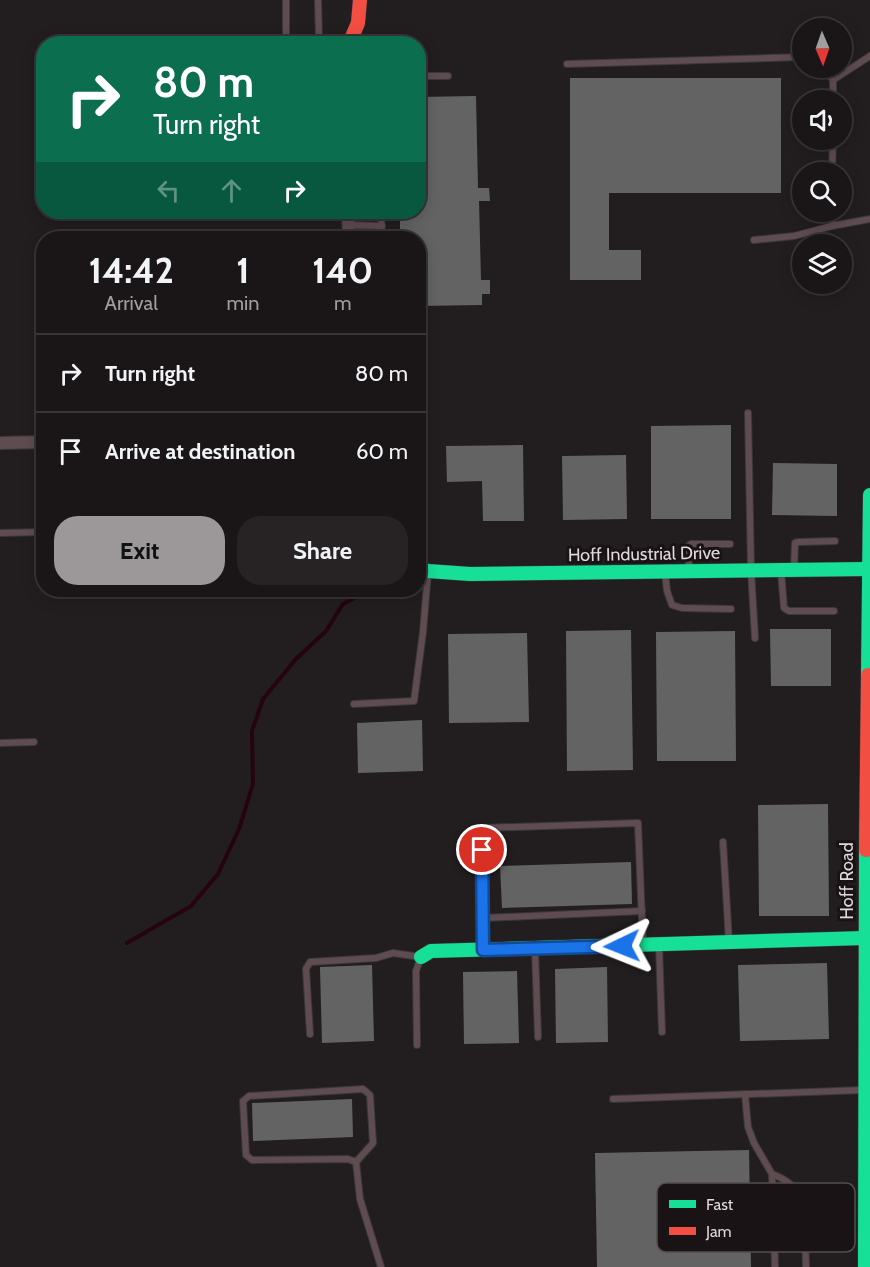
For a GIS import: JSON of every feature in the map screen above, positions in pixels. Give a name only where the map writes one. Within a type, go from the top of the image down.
[{"type":"street","points":[[353,36],[361,16],[360,0]]},
{"type":"street","points":[[348,219],[348,231]]},
{"type":"street","points":[[0,443],[36,442]]},
{"type":"street","name":"Hoff Road","points":[[865,1267],[864,1090],[870,495]]},
{"type":"street","name":"Hoff Industrial Drive","points":[[426,570],[470,574],[870,568]]},
{"type":"street","points":[[421,957],[431,951],[865,938]]},
{"type":"lane","points":[[286,0],[286,36]]},
{"type":"lane","points":[[318,0],[319,36]]},
{"type":"lane","points":[[833,90],[833,80],[870,56]]},
{"type":"lane","points":[[567,64],[792,57]]},
{"type":"lane","points":[[426,76],[448,76]]},
{"type":"lane","points":[[382,219],[382,231]]},
{"type":"lane","points":[[754,240],[794,236],[870,219]]},
{"type":"lane","points":[[348,225],[382,226]]},
{"type":"lane","points":[[748,413],[751,570],[755,638]]},
{"type":"lane","points":[[0,533],[36,532]]},
{"type":"lane","points":[[834,610],[789,611],[784,608],[787,570],[795,543],[835,540]]},
{"type":"lane","points":[[689,572],[688,546],[691,544],[730,544]]},
{"type":"lane","points":[[665,572],[667,591],[672,605],[682,608],[731,609]]},
{"type":"lane","points":[[354,704],[414,701],[423,632],[423,597]]},
{"type":"lane","points":[[0,743],[34,742]]},
{"type":"lane","points":[[483,950],[482,828],[638,823],[644,945]]},
{"type":"lane","points":[[723,842],[729,943]]},
{"type":"lane","points":[[483,918],[642,911]]},
{"type":"lane","points":[[659,945],[662,1032]]},
{"type":"lane","points":[[535,948],[538,1037]]},
{"type":"lane","points":[[310,1034],[306,969],[310,962],[376,958],[393,953],[421,957],[416,970],[417,1045]]},
{"type":"lane","points":[[356,1162],[348,1160],[252,1160],[246,1155],[243,1101],[249,1096],[363,1089],[370,1095],[373,1143],[356,1162],[360,1199],[381,1267]]},
{"type":"lane","points":[[613,1099],[864,1090]]},
{"type":"lane","points":[[745,1094],[748,1126],[754,1143],[772,1173],[789,1183]]},
{"type":"lane","points":[[772,1173],[772,1183]]},
{"type":"lane","points":[[775,1252],[775,1267]]},
{"type":"lane","points":[[806,1252],[807,1267]]},
{"type":"building","points":[[570,78],[781,78],[781,193],[609,193],[609,250],[641,250],[641,280],[570,280]]},
{"type":"building","points":[[476,96],[478,188],[489,188],[490,201],[479,201],[481,280],[490,280],[490,294],[482,294],[482,305],[426,306],[426,231],[400,231],[400,219],[426,219],[426,97]]},
{"type":"building","points":[[731,425],[731,519],[651,519],[651,426]]},
{"type":"building","points":[[523,445],[524,521],[483,521],[482,481],[447,482],[446,446]]},
{"type":"building","points":[[626,455],[627,519],[563,520],[562,456]]},
{"type":"building","points":[[773,463],[837,464],[837,516],[772,515]]},
{"type":"building","points":[[770,629],[831,629],[831,686],[771,686]]},
{"type":"building","points":[[631,630],[633,770],[567,771],[566,631]]},
{"type":"building","points":[[735,631],[736,761],[657,761],[656,632]]},
{"type":"building","points":[[527,633],[529,722],[449,723],[448,634]]},
{"type":"building","points":[[422,720],[423,771],[358,773],[357,723]]},
{"type":"building","points":[[828,804],[829,916],[759,916],[758,805]]},
{"type":"building","points":[[631,862],[632,904],[502,908],[500,866]]},
{"type":"building","points":[[827,963],[829,1039],[740,1041],[738,965]]},
{"type":"building","points":[[372,965],[374,1041],[322,1043],[320,967]]},
{"type":"building","points":[[607,967],[608,1042],[556,1043],[555,969]]},
{"type":"building","points":[[517,971],[519,1043],[464,1044],[463,972]]},
{"type":"building","points":[[352,1099],[353,1137],[253,1141],[252,1103]]},
{"type":"building","points":[[749,1150],[750,1183],[657,1183],[657,1252],[751,1252],[751,1267],[597,1267],[595,1153]]},
{"type":"waterway","points":[[127,943],[191,906],[218,874],[239,829],[253,784],[252,731],[263,699],[296,659],[326,631],[343,604],[356,597]]},
{"type":"traffic: fast","points":[[868,675],[870,495]]},
{"type":"traffic: fast","points":[[426,570],[470,574],[870,569]]},
{"type":"traffic: fast","points":[[865,1267],[866,850]]},
{"type":"traffic: fast","points":[[421,957],[431,951],[865,938]]},
{"type":"traffic: jam","points":[[352,36],[358,23],[360,0]]},
{"type":"traffic: jam","points":[[866,850],[868,675]]},
{"type":"route","points":[[482,850],[483,950],[622,946]]}]
